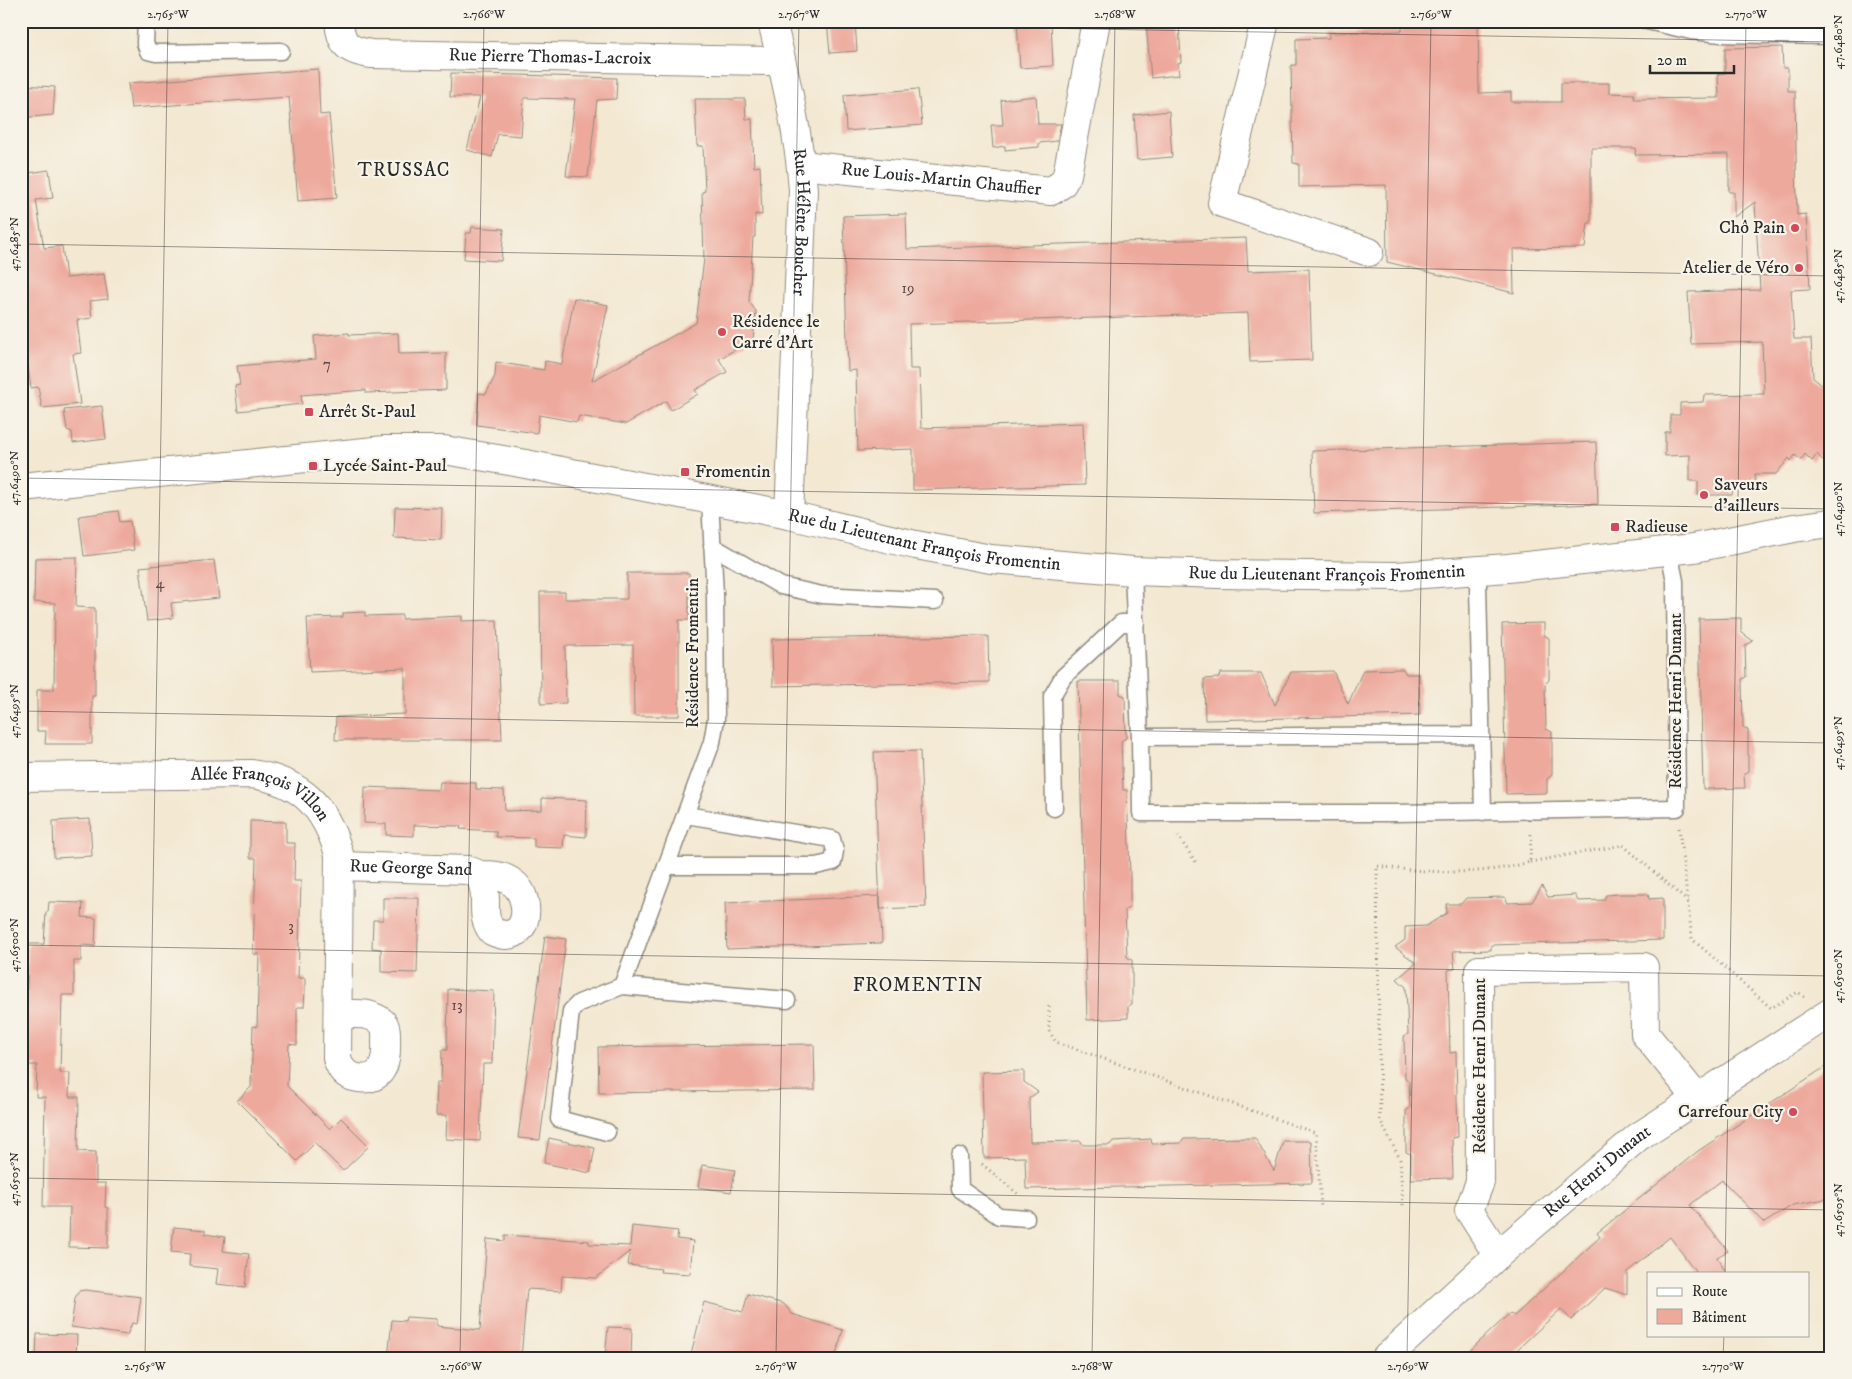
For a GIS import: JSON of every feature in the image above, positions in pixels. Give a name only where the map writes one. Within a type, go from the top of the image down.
[{"type":"street","name":"Rue Pierre Thomas-Lacroix","points":[[339,21],[341,37],[350,48],[371,54],[781,60]]},
{"type":"street","name":"Rue Hélène Boucher","points":[[772,21],[801,165],[803,212],[789,514]]},
{"type":"street","name":"Rue Louis-Martin Chauffier","points":[[801,165],[1051,191],[1062,184],[1067,175],[1096,21]]},
{"type":"street","points":[[1265,21],[1222,202],[1369,252]]},
{"type":"street","name":"Rue du Lieutenant François Fromentin","points":[[21,487],[403,448],[444,450],[789,514],[916,545],[991,559],[1133,570],[1218,574],[1396,576],[1479,570],[1694,548],[1794,528],[1831,523]]},
{"type":"street","name":"Allée François Villon","points":[[21,777],[252,774],[268,776],[294,786],[311,801],[330,828],[339,854],[338,1014]]},
{"type":"street","name":"Rue George Sand","points":[[340,866],[454,868],[468,870],[480,875]]},
{"type":"street","name":"Résidence Henri Dunant","points":[[1500,1253],[1490,1243],[1469,1210],[1480,1182],[1479,970],[1644,967],[1645,1034],[1697,1098]]},
{"type":"street","name":"Rue Henri Dunant","points":[[1386,1358],[1500,1253],[1638,1137],[1766,1056],[1828,1014]]},
{"type":"lane","points":[[146,21],[145,43],[148,51],[156,53],[281,51]]},
{"type":"lane","points":[[1647,21],[1691,31],[1722,34],[1831,36]]},
{"type":"lane","name":"Résidence Fromentin","points":[[622,986],[712,742],[716,719],[715,594],[710,500]]},
{"type":"lane","points":[[712,546],[781,586],[822,595],[935,601]]},
{"type":"lane","name":"Résidence Henri Dunant","points":[[1133,570],[1140,737],[1141,813],[1483,812],[1676,808],[1675,575],[1669,551]]},
{"type":"lane","points":[[1479,570],[1483,812]]},
{"type":"lane","points":[[1054,808],[1052,696],[1063,677],[1121,623],[1136,623]]},
{"type":"lane","points":[[1140,737],[1481,735]]},
{"type":"lane","points":[[666,866],[816,866],[833,862],[836,851],[832,838],[686,815]]},
{"type":"lane","points":[[607,1132],[559,1119],[571,1011],[579,1003],[622,986],[787,1000]]},
{"type":"lane","points":[[959,1156],[960,1189],[999,1216],[1026,1218]]},
{"type":"path","points":[[1676,808],[1692,939],[1771,1008],[1798,992],[1828,1014]]},
{"type":"path","points":[[1530,862],[1531,811]]},
{"type":"path","points":[[1172,814],[1179,839],[1197,864]]},
{"type":"path","points":[[1402,1205],[1400,1159],[1380,1120],[1376,866],[1416,872],[1454,873],[1514,867],[1530,862],[1623,845],[1688,902]]},
{"type":"path","points":[[1049,1006],[1049,1031],[1056,1042],[1316,1133],[1321,1208]]},
{"type":"path","points":[[959,1156],[975,1157],[1025,1200],[1026,1218]]},
{"type":"building","points":[[827,21],[855,21],[857,51],[830,53]]},
{"type":"building","points":[[1017,21],[1051,21],[1053,66],[1020,68]]},
{"type":"building","points":[[1179,21],[1181,62],[1178,63],[1179,75],[1151,78],[1146,24]]},
{"type":"building","points":[[1402,25],[1478,25],[1479,93],[1511,92],[1511,102],[1561,102],[1561,83],[1609,83],[1609,93],[1634,94],[1634,99],[1719,98],[1718,74],[1725,73],[1725,48],[1782,47],[1783,68],[1788,68],[1788,91],[1795,91],[1797,215],[1806,214],[1810,289],[1791,290],[1794,339],[1811,339],[1813,378],[1831,392],[1831,470],[1817,454],[1812,461],[1805,454],[1801,460],[1795,455],[1791,461],[1789,458],[1776,474],[1755,474],[1755,488],[1733,488],[1732,495],[1698,495],[1698,481],[1690,481],[1690,455],[1665,456],[1665,432],[1670,432],[1670,415],[1680,415],[1680,403],[1703,402],[1704,395],[1764,394],[1762,342],[1691,344],[1688,292],[1760,290],[1755,202],[1734,217],[1734,192],[1729,192],[1729,154],[1635,155],[1636,148],[1591,148],[1591,223],[1588,223],[1585,248],[1513,249],[1514,293],[1387,262],[1386,185],[1299,187],[1299,164],[1293,163],[1291,65],[1296,65],[1296,39],[1329,38],[1329,33],[1402,31]]},
{"type":"building","points":[[318,69],[320,115],[329,114],[337,198],[298,201],[289,97],[131,108],[128,83]]},
{"type":"building","points":[[451,73],[617,78],[616,99],[597,100],[588,177],[566,176],[575,99],[524,98],[521,136],[498,134],[492,157],[467,150],[480,97],[450,97]]},
{"type":"building","points":[[21,85],[55,87],[53,115],[21,118]]},
{"type":"building","points":[[918,89],[922,125],[846,131],[844,95]]},
{"type":"building","points":[[1036,96],[1038,124],[1061,124],[1057,141],[1039,143],[1039,147],[1005,150],[1005,146],[993,148],[991,125],[1003,125],[1001,100]]},
{"type":"building","points":[[695,99],[745,99],[746,119],[752,119],[754,167],[760,166],[762,215],[755,214],[755,237],[753,237],[749,302],[756,311],[753,339],[719,359],[727,372],[695,390],[698,394],[671,410],[666,401],[626,424],[579,416],[577,422],[539,415],[537,433],[477,425],[479,393],[486,394],[495,376],[496,362],[544,370],[545,361],[562,364],[574,298],[608,305],[592,381],[696,323],[704,259],[702,192],[705,191],[703,146],[697,146]]},
{"type":"building","points":[[1169,111],[1172,157],[1137,160],[1134,115]]},
{"type":"building","points":[[49,170],[53,198],[36,200],[44,248],[62,246],[66,278],[104,274],[108,299],[90,301],[92,318],[77,320],[81,353],[73,354],[80,404],[42,408],[38,387],[31,388],[21,318],[21,174]]},
{"type":"building","points":[[906,214],[907,249],[1246,238],[1248,271],[1309,269],[1312,360],[1250,362],[1248,313],[909,324],[910,369],[919,369],[921,428],[1083,423],[1085,485],[913,490],[913,449],[858,451],[856,370],[848,371],[843,216]]},
{"type":"building","points":[[472,227],[504,229],[501,261],[464,259],[466,233],[471,233]]},
{"type":"building","points":[[349,333],[349,335],[398,333],[399,354],[446,353],[446,390],[366,393],[366,390],[301,395],[302,404],[238,411],[235,386],[240,385],[237,366],[316,359],[314,336]]},
{"type":"building","points":[[102,406],[106,439],[73,443],[72,432],[67,430],[64,410]]},
{"type":"building","points":[[1596,442],[1598,504],[1314,513],[1312,451]]},
{"type":"building","points":[[395,507],[442,508],[441,540],[394,538]]},
{"type":"building","points":[[118,511],[120,522],[130,521],[134,550],[84,556],[79,516]]},
{"type":"building","points":[[77,557],[76,607],[95,608],[95,696],[92,696],[92,744],[45,744],[46,731],[37,731],[37,690],[54,690],[55,603],[34,602],[35,558]]},
{"type":"building","points":[[214,560],[219,598],[171,603],[173,618],[147,621],[140,567]]},
{"type":"building","points":[[627,573],[689,573],[689,620],[679,620],[679,716],[634,716],[633,645],[565,646],[566,703],[541,704],[540,592],[565,592],[565,599],[627,599]]},
{"type":"building","points":[[365,612],[365,616],[402,615],[402,619],[462,616],[462,621],[497,620],[502,740],[335,740],[336,717],[405,714],[405,668],[310,672],[307,618],[343,617],[343,613]]},
{"type":"building","points":[[1741,618],[1741,632],[1753,641],[1745,646],[1746,677],[1742,679],[1743,727],[1748,730],[1748,771],[1744,774],[1745,788],[1703,789],[1699,619]]},
{"type":"building","points":[[1544,623],[1544,635],[1549,638],[1549,680],[1545,684],[1546,729],[1552,732],[1552,775],[1547,779],[1547,793],[1506,794],[1502,624]]},
{"type":"building","points":[[988,636],[989,682],[773,686],[772,639]]},
{"type":"building","points":[[1403,669],[1406,674],[1419,674],[1420,715],[1205,720],[1204,679],[1218,678],[1221,673],[1261,673],[1275,705],[1291,672],[1333,671],[1348,704],[1363,670]]},
{"type":"building","points":[[1078,681],[1120,681],[1120,694],[1125,696],[1126,738],[1121,741],[1123,790],[1127,790],[1130,907],[1125,910],[1127,957],[1132,960],[1132,1004],[1128,1006],[1128,1018],[1087,1020]]},
{"type":"building","points":[[920,751],[926,907],[880,909],[874,752]]},
{"type":"building","points":[[440,782],[476,783],[476,789],[504,790],[505,811],[542,810],[542,798],[587,800],[586,837],[564,835],[563,848],[534,847],[534,838],[496,837],[496,831],[460,829],[461,826],[414,825],[414,836],[386,835],[386,824],[364,823],[365,787],[439,790]]},
{"type":"building","points":[[90,819],[92,856],[54,858],[53,821]]},
{"type":"building","points":[[250,821],[286,822],[286,843],[295,843],[294,881],[301,881],[298,978],[305,978],[305,991],[304,1007],[297,1007],[297,1045],[289,1044],[287,1086],[330,1129],[341,1118],[369,1146],[343,1171],[315,1143],[297,1161],[237,1101],[251,1087],[253,1026],[257,1027],[259,954],[253,954],[256,858],[250,858]]},
{"type":"building","points":[[1542,886],[1548,897],[1575,895],[1578,901],[1604,900],[1606,895],[1618,894],[1648,894],[1649,899],[1663,898],[1663,940],[1491,945],[1491,950],[1453,951],[1455,969],[1448,970],[1450,1053],[1456,1052],[1458,1137],[1452,1138],[1453,1178],[1411,1179],[1411,1154],[1406,1152],[1406,1111],[1410,1108],[1409,1081],[1405,1078],[1404,1037],[1408,1034],[1406,987],[1397,979],[1416,963],[1395,947],[1405,940],[1405,927],[1426,926],[1447,913],[1446,904],[1461,904],[1466,898],[1505,897],[1508,903],[1532,902]]},
{"type":"building","points":[[880,896],[882,943],[727,949],[725,903]]},
{"type":"building","points":[[383,898],[419,898],[417,973],[381,972],[381,949],[372,948],[373,920],[383,920]]},
{"type":"building","points":[[49,902],[83,903],[82,917],[96,918],[95,946],[81,945],[81,961],[74,961],[74,995],[62,995],[60,1073],[70,1073],[69,1097],[79,1097],[78,1151],[96,1152],[96,1183],[106,1183],[105,1207],[108,1208],[108,1248],[69,1247],[70,1207],[43,1207],[45,1097],[36,1097],[37,1065],[25,1065],[28,944],[44,944],[46,912],[48,912]]},
{"type":"building","points":[[545,936],[566,939],[540,1140],[518,1138]]},
{"type":"building","points":[[448,989],[494,991],[492,1064],[483,1064],[480,1141],[446,1139],[447,1115],[436,1115],[437,1082],[441,1082],[442,1050],[447,1050]]},
{"type":"building","points":[[814,1044],[815,1090],[599,1093],[598,1047]]},
{"type":"building","points":[[1831,1063],[1831,1198],[1793,1205],[1764,1223],[1722,1180],[1690,1205],[1728,1251],[1717,1257],[1725,1272],[1696,1272],[1670,1237],[1627,1272],[1627,1295],[1605,1288],[1571,1320],[1561,1309],[1508,1358],[1462,1358],[1510,1313],[1514,1316],[1600,1237],[1597,1233],[1698,1151]]},
{"type":"building","points":[[1024,1071],[1024,1082],[1038,1092],[1029,1098],[1030,1142],[1081,1141],[1083,1145],[1110,1145],[1113,1141],[1151,1139],[1152,1144],[1181,1143],[1184,1139],[1255,1138],[1274,1171],[1283,1141],[1311,1141],[1312,1183],[1026,1189],[1025,1157],[984,1158],[982,1072]]},
{"type":"building","points":[[549,1138],[595,1148],[590,1173],[544,1163]]},
{"type":"building","points":[[702,1165],[735,1170],[731,1192],[698,1187]]},
{"type":"building","points":[[632,1226],[678,1231],[677,1239],[693,1241],[690,1274],[660,1272],[661,1269],[628,1265],[630,1251],[596,1278],[562,1276],[561,1291],[527,1289],[521,1358],[388,1358],[392,1320],[405,1321],[406,1317],[437,1319],[437,1326],[480,1330],[487,1239],[505,1241],[505,1235],[589,1241],[589,1244],[630,1246]]},
{"type":"building","points":[[174,1227],[205,1230],[205,1234],[225,1237],[223,1251],[249,1254],[245,1287],[216,1284],[218,1269],[189,1266],[190,1254],[171,1252]]},
{"type":"building","points":[[85,1290],[141,1297],[137,1324],[132,1323],[127,1335],[71,1327],[75,1298],[79,1291]]},
{"type":"building","points":[[748,1294],[784,1304],[792,1314],[843,1330],[835,1358],[690,1358],[704,1302],[743,1312]]},
{"type":"building","points":[[608,1327],[632,1328],[631,1358],[605,1358]]},
{"type":"building","points":[[37,1334],[77,1335],[76,1358],[36,1357]]},
{"type":"place","name":"Chô Pain","points":[[1795,228]]},
{"type":"place","name":"Atelier de Véro","points":[[1799,268]]},
{"type":"place","name":"Résidence le Carré d'Art","points":[[722,332]]},
{"type":"place","name":"Arrêt St-Paul","points":[[309,412]]},
{"type":"place","name":"Lycée Saint-Paul","points":[[313,466]]},
{"type":"place","name":"Fromentin","points":[[685,472]]},
{"type":"place","name":"Saveurs d'ailleurs","points":[[1704,495]]},
{"type":"place","name":"Radieuse","points":[[1615,527]]},
{"type":"place","name":"Carrefour City","points":[[1793,1112]]},
{"type":"district","name":"TRUSSAC","points":[[404,170]]},
{"type":"district","name":"FROMENTIN","points":[[918,985]]}]
